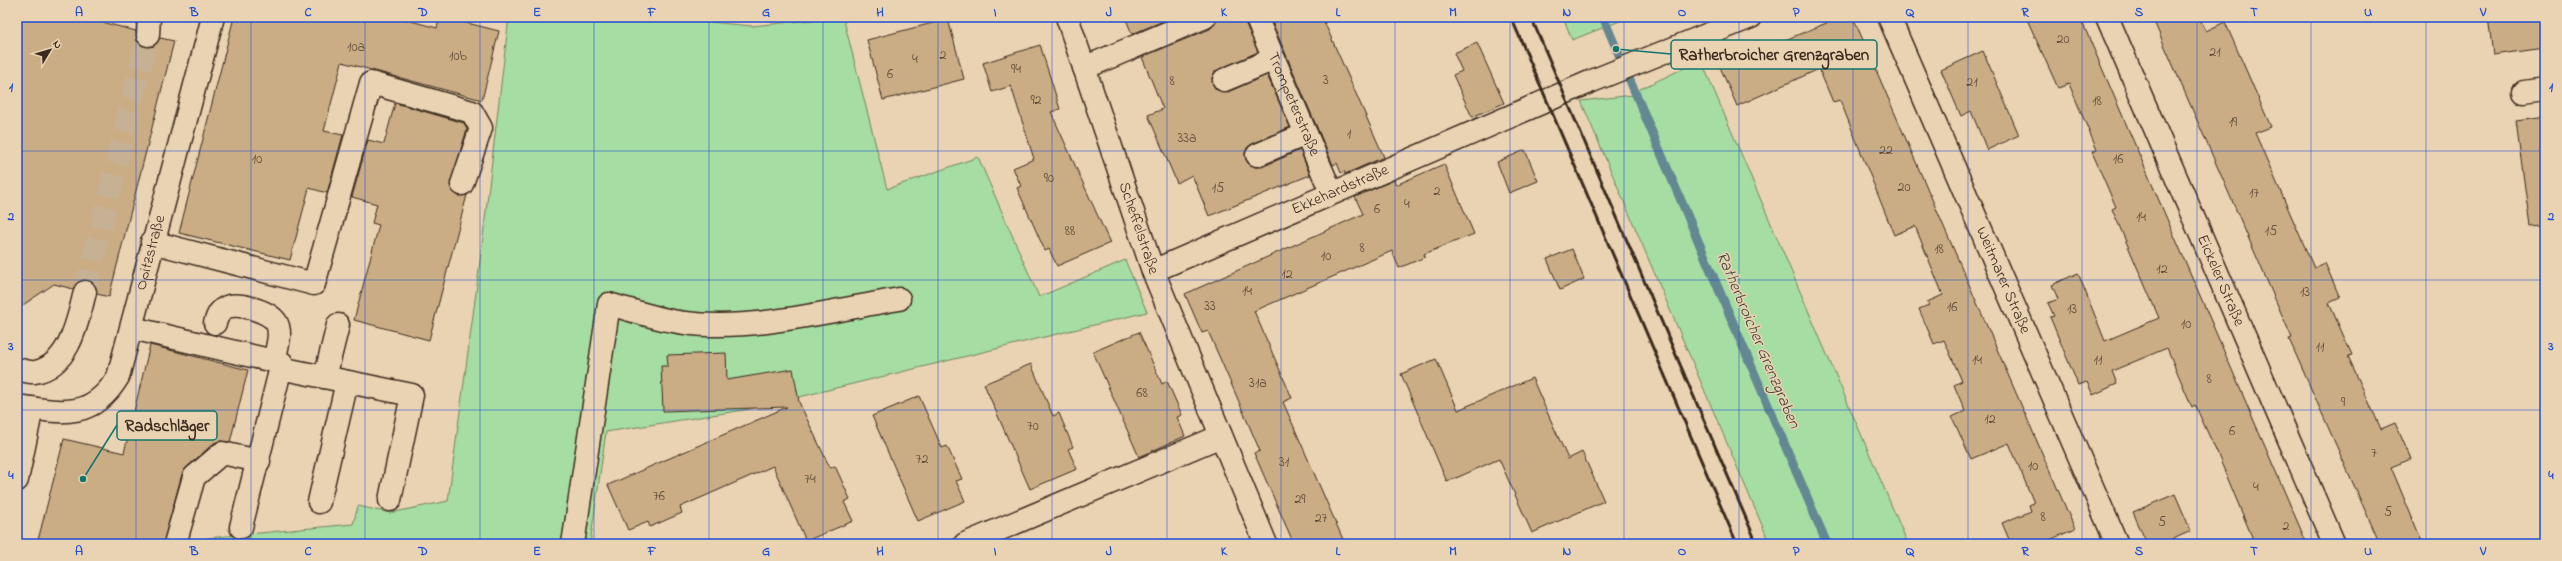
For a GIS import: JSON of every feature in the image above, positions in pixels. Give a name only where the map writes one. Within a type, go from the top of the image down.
[{"type":"street","name":"Opitzstraße","points":[[24,407],[70,412],[98,402],[110,390],[118,376],[132,328],[152,242],[212,17]]},
{"type":"street","name":"Scheffelstraße","points":[[1067,17],[1153,270],[1266,544]]},
{"type":"street","points":[[1084,68],[1205,17]]},
{"type":"street","name":"Trompeterstraße","points":[[1256,17],[1330,192]]},
{"type":"street","name":"Ekkehardstraße","points":[[1153,270],[1330,192],[1528,110],[1592,81],[1751,17]]},
{"type":"street","name":"Weitmarer Straße","points":[[1889,17],[2117,544]]},
{"type":"street","name":"Eickeler Straße","points":[[2107,17],[2334,544]]},
{"type":"street","points":[[1224,80],[1274,59]]},
{"type":"street","points":[[152,242],[314,284],[371,83],[472,112],[481,128],[462,184]]},
{"type":"street","points":[[1257,155],[1306,134]]},
{"type":"street","points":[[17,369],[35,372],[51,365],[67,347],[85,292]]},
{"type":"street","points":[[573,544],[609,304],[678,322],[715,325],[763,322],[899,300]]},
{"type":"street","points":[[215,323],[218,314],[225,308],[235,306],[265,313],[276,322],[279,332],[277,364],[259,461],[241,528]]},
{"type":"street","points":[[325,377],[338,325]]},
{"type":"street","points":[[132,328],[325,377],[412,395],[390,500]]},
{"type":"street","points":[[319,502],[347,382]]},
{"type":"street","points":[[17,480],[24,407]]},
{"type":"street","points":[[965,544],[1221,436]]},
{"type":"street","points":[[175,544],[194,477],[222,453],[259,461]]},
{"type":"green space","points":[[509,17],[657,17],[752,26],[843,17],[887,189],[978,157],[1039,297],[1125,260],[1147,312],[750,409],[606,432],[590,544],[206,544],[207,538],[353,524],[358,506],[390,513],[448,501],[479,270]]},
{"type":"green space","points":[[1563,17],[1630,17],[1572,40]]},
{"type":"green space","points":[[1701,60],[1908,544],[1830,544],[1638,90]]},
{"type":"green space","points":[[1633,95],[1824,544],[1770,544],[1581,101]]},
{"type":"building","points":[[17,17],[82,17],[136,31],[137,41],[147,47],[154,46],[160,38],[174,41],[109,297],[97,294],[93,283],[82,280],[73,289],[54,284],[17,309]]},
{"type":"building","points":[[234,17],[396,17],[437,28],[440,17],[443,17],[499,31],[482,100],[342,62],[324,131],[343,135],[327,193],[309,188],[290,260],[179,233]]},
{"type":"building","points":[[1125,17],[1173,17],[1132,34]]},
{"type":"building","points":[[1217,17],[1244,17],[1258,52],[1219,69],[1212,78],[1213,85],[1217,90],[1228,92],[1267,75],[1290,127],[1252,144],[1245,153],[1246,160],[1255,167],[1262,167],[1300,150],[1310,175],[1209,216],[1192,175],[1177,183],[1148,115],[1163,109],[1142,57],[1210,29],[1215,24]]},
{"type":"building","points":[[1270,17],[1322,17],[1384,157],[1345,174],[1344,171],[1341,173],[1337,163],[1333,165]]},
{"type":"building","points":[[1841,17],[1853,17],[2075,529],[2040,544],[2011,544],[2002,523],[2031,511],[2029,505],[2034,503],[2009,443],[1971,459],[1952,417],[1965,411],[1954,385],[1962,381],[1944,340],[1934,344],[1919,309],[1929,305],[1927,302],[1943,295],[1915,226],[1894,235],[1840,100],[1833,102],[1819,69],[1737,106],[1720,67]]},
{"type":"building","points":[[2026,17],[2080,17],[2307,544],[2255,544],[2218,455],[2195,405],[2192,407],[2167,348],[2112,371],[2117,384],[2093,395],[2087,382],[2078,385],[2050,317],[2054,316],[2048,303],[2058,299],[2052,285],[2078,273],[2105,341],[2159,318],[2112,209],[2116,207],[2092,152],[2097,150],[2069,84],[2058,88]]},
{"type":"building","points":[[2152,17],[2199,17],[2206,31],[2225,22],[2271,127],[2255,133],[2314,268],[2325,263],[2340,298],[2329,303],[2352,355],[2348,356],[2381,429],[2395,423],[2411,459],[2391,467],[2423,544],[2380,544],[2289,339],[2292,338]]},
{"type":"building","points":[[2488,17],[2545,17],[2545,48],[2493,55]]},
{"type":"building","points":[[948,19],[964,79],[883,100],[867,40]]},
{"type":"building","points":[[1477,43],[1504,103],[1472,117],[1453,75],[1462,71],[1454,53]]},
{"type":"building","points":[[1040,45],[1060,109],[1051,112],[1110,243],[1057,266],[1049,249],[1045,251],[1017,188],[1021,186],[1013,168],[1034,159],[1011,86],[992,92],[983,63]]},
{"type":"building","points":[[1983,51],[2019,135],[1987,150],[1971,111],[1961,116],[1941,70]]},
{"type":"building","points":[[395,103],[464,123],[467,129],[450,186],[458,196],[467,195],[429,340],[354,320],[379,225],[372,223],[377,204],[352,197],[368,140],[384,144]]},
{"type":"building","points":[[2545,117],[2545,225],[2530,226],[2516,121]]},
{"type":"building","points":[[1525,150],[1538,181],[1509,193],[1497,162]]},
{"type":"building","points":[[1444,164],[1474,234],[1424,254],[1425,257],[1399,268],[1392,251],[1254,311],[1292,398],[1283,402],[1345,544],[1294,544],[1254,453],[1260,451],[1236,395],[1208,331],[1202,333],[1185,294],[1363,214],[1355,197],[1394,180],[1396,185]]},
{"type":"building","points":[[1572,249],[1584,279],[1560,290],[1547,259]]},
{"type":"building","points":[[1139,332],[1162,384],[1167,381],[1182,415],[1177,417],[1185,436],[1139,457],[1093,352]]},
{"type":"building","points":[[150,345],[248,370],[230,442],[219,441],[214,443],[186,468],[182,474],[163,544],[37,544],[64,439],[124,453]]},
{"type":"building","points":[[726,353],[727,380],[793,369],[799,402],[830,468],[835,466],[850,499],[844,502],[853,521],[806,541],[773,466],[680,507],[682,513],[650,527],[648,522],[628,530],[608,485],[787,407],[663,411],[661,366],[668,366],[667,355]]},
{"type":"building","points":[[1436,359],[1458,410],[1532,378],[1568,459],[1582,452],[1604,501],[1532,533],[1499,459],[1447,482],[1401,374]]},
{"type":"building","points":[[1031,364],[1053,416],[1059,413],[1073,447],[1068,449],[1077,469],[1030,489],[984,384]]},
{"type":"building","points":[[919,396],[942,448],[947,446],[962,479],[956,481],[965,501],[918,521],[872,416]]},
{"type":"building","points":[[2175,494],[2191,531],[2162,544],[2147,544],[2133,512]]},
{"type":"waterway","name":"Ratherbroicher Grenzgraben","points":[[1603,17],[1827,544]]},
{"type":"tunnel","points":[[85,292],[148,35]]},
{"type":"railway","points":[[1511,17],[1737,544]]},
{"type":"railway","points":[[1531,17],[1757,544]]},
{"type":"place","name":"Ratherbroicher Grenzgraben","points":[[1616,49]]},
{"type":"place","name":"Radschläger","points":[[83,479]]}]
